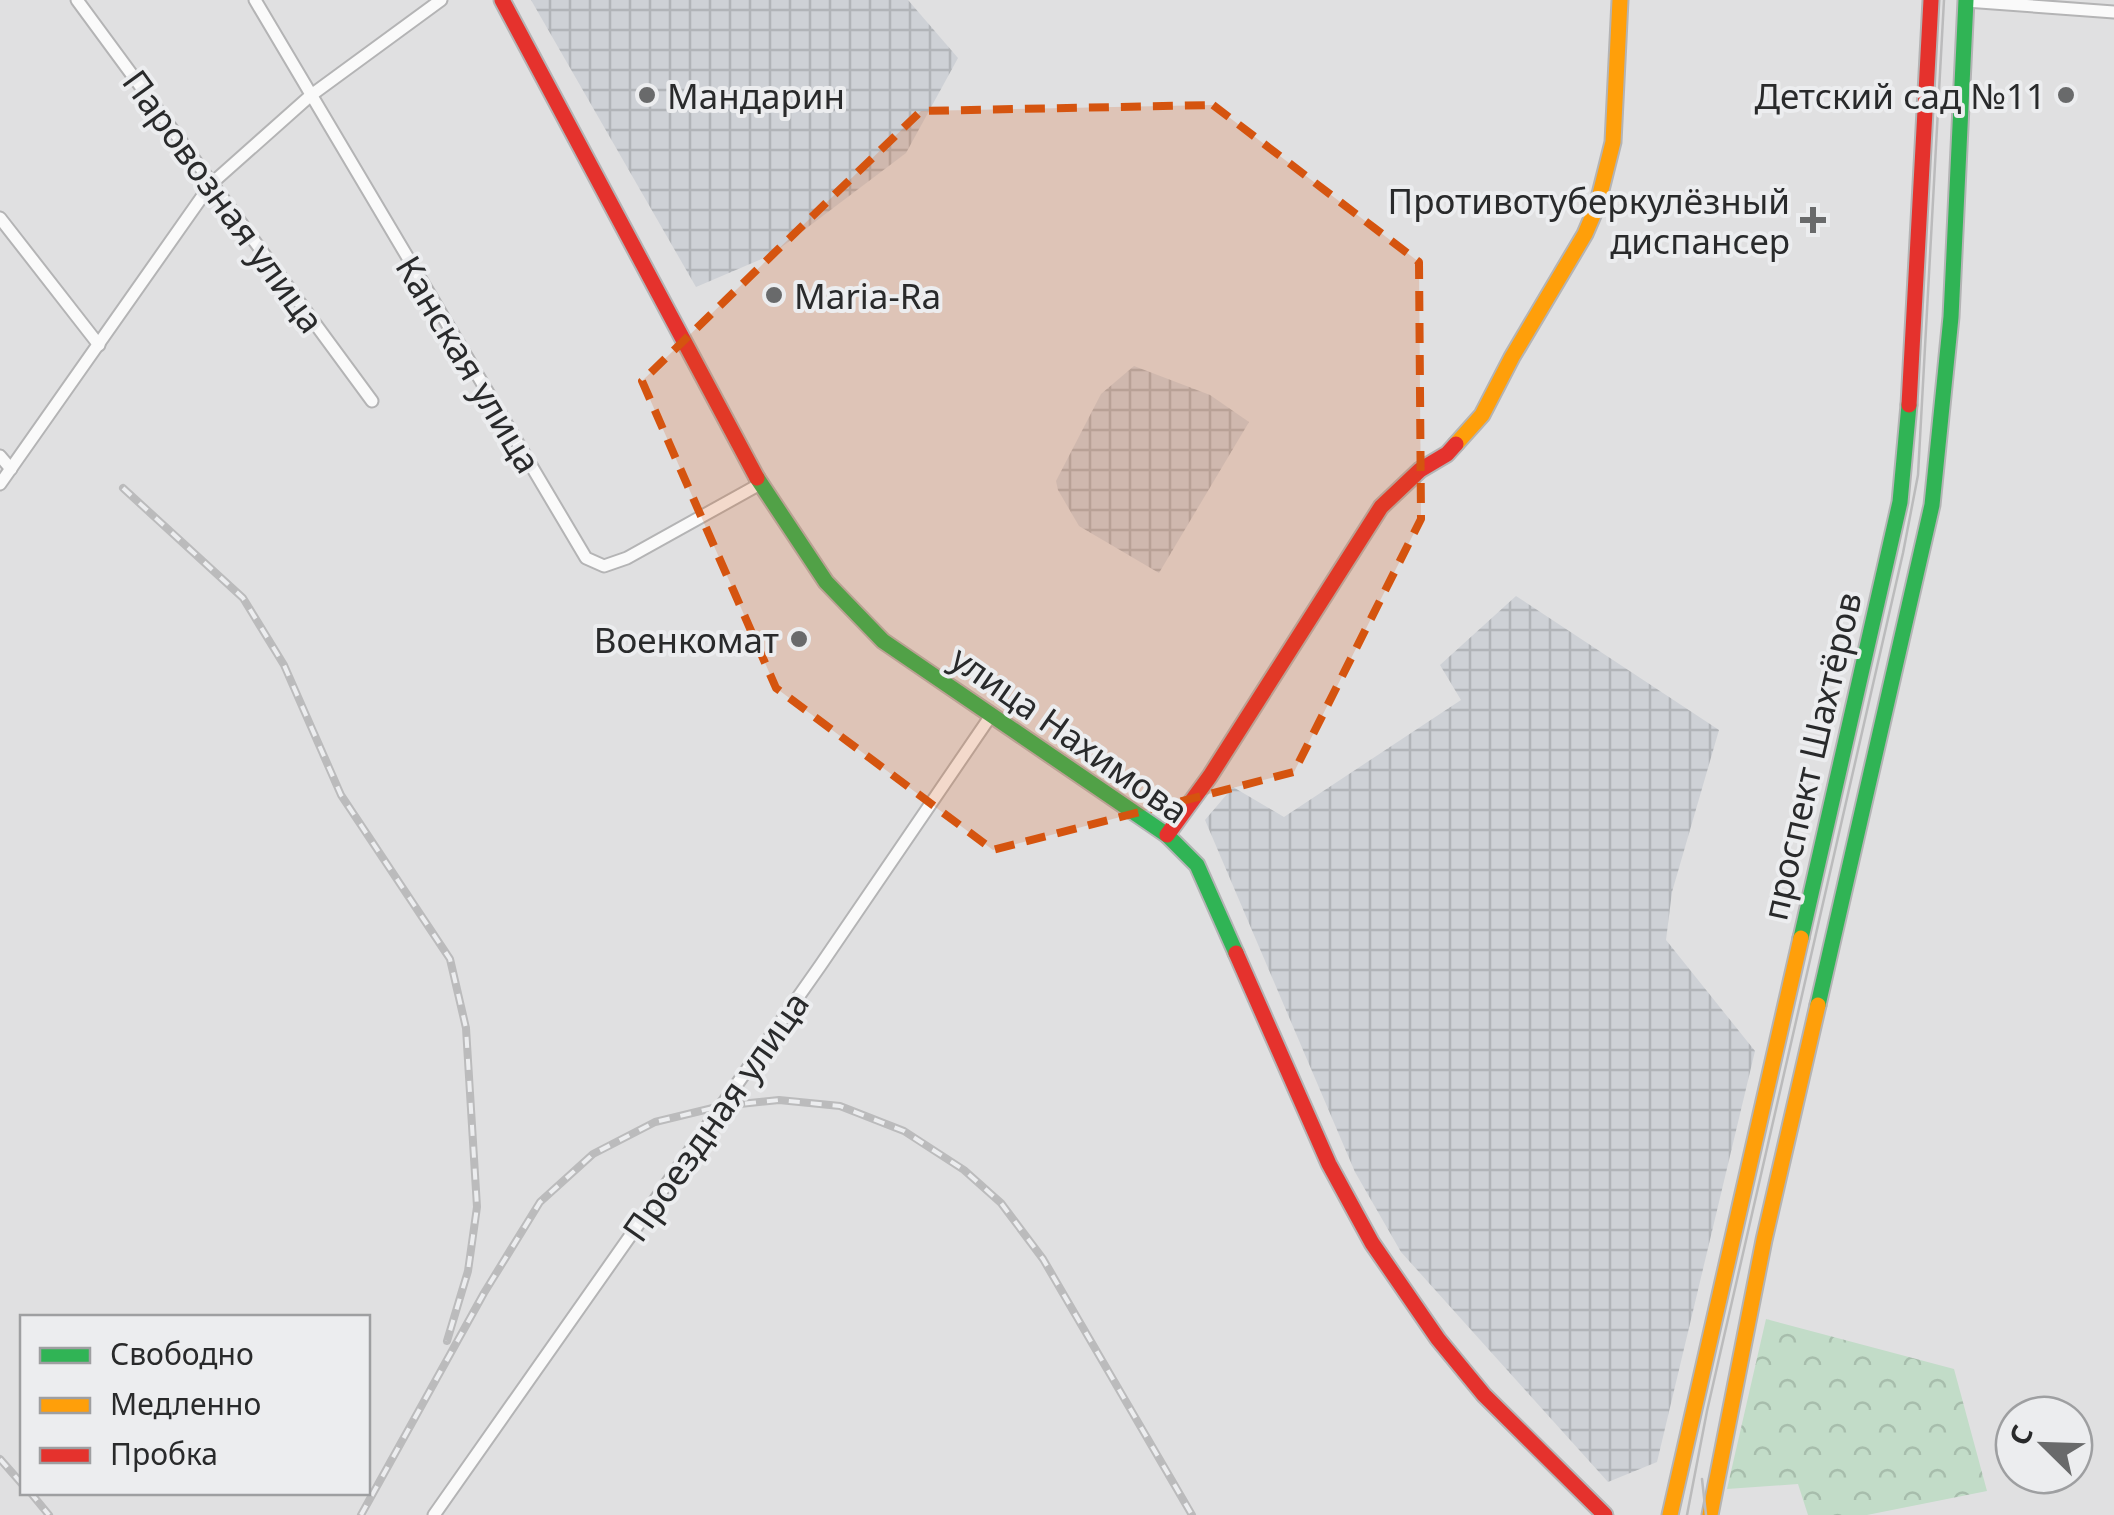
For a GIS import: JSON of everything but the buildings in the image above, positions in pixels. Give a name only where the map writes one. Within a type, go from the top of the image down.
[{"type":"main road","name":"улица Нахимова","points":[[502,0],[760,484],[826,582],[883,641],[1167,835],[1196,865],[1329,1164],[1372,1243],[1438,1339],[1484,1395],[1605,1515]]},
{"type":"main road","points":[[1167,835],[1210,776],[1381,507],[1420,470],[1447,454],[1482,415],[1576,250],[1596,206],[1613,142],[1620,0]]},
{"type":"main road","name":"проспект Шахтёров","points":[[1670,1515],[1900,502],[1909,410],[1931,0]]},
{"type":"main road","name":"проспект Шахтёров","points":[[1710,1515],[1764,1240],[1932,506],[1949,343],[1966,0]]},
{"type":"street","name":"Паровозная улица","points":[[77,0],[372,400]]},
{"type":"street","name":"Канская улица","points":[[255,0],[586,558],[604,566],[627,558],[760,484]]},
{"type":"street","points":[[0,484],[211,184],[310,96],[441,0]]},
{"type":"street","points":[[1966,0],[2114,12]]},
{"type":"street","points":[[0,218],[99,345]]},
{"type":"street","points":[[0,456],[12,469]]},
{"type":"street","name":"Проездная улица","points":[[434,1515],[992,714]]},
{"type":"highlighted area","points":[[1213,105],[1419,262],[1421,519],[1294,772],[993,850],[776,688],[642,381],[921,111]]},
{"type":"shaded area","points":[[531,0],[908,0],[958,58],[906,153],[771,255],[696,287]]},
{"type":"shaded area","points":[[1134,366],[1210,395],[1249,422],[1159,573],[1079,526],[1056,481],[1101,394]]},
{"type":"shaded area","points":[[1516,596],[1719,730],[1672,892],[1666,940],[1755,1051],[1657,1462],[1608,1482],[1401,1252],[1355,1172],[1205,820],[1233,787],[1284,817],[1461,700],[1440,665]]},
{"type":"green space","points":[[1766,1319],[1954,1369],[1987,1491],[1867,1515],[1808,1515],[1798,1484],[1727,1489]]},
{"type":"tram line","points":[[1687,1515],[1707,1411],[1918,475],[1944,0]]},
{"type":"tram line","points":[[1702,1479],[1706,1515]]},
{"type":"railway","points":[[123,488],[243,598],[284,665],[341,795],[450,959],[466,1028],[477,1207],[468,1271],[447,1341]]},
{"type":"railway","points":[[361,1515],[484,1293],[540,1202],[593,1154],[655,1122],[721,1106],[779,1100],[840,1106],[904,1131],[964,1170],[1001,1203],[1043,1259],[1192,1515]]},
{"type":"railway","points":[[0,1459],[20,1482]]},
{"type":"railway","points":[[32,1495],[49,1515]]},
{"type":"traffic: fast","points":[[1818,1005],[1932,505],[1951,317],[1966,0]]},
{"type":"traffic: fast","points":[[1801,938],[1900,502],[1909,405]]},
{"type":"traffic: fast","points":[[757,478],[826,582],[883,641],[1167,835],[1197,865],[1236,953]]},
{"type":"traffic: slow","points":[[1456,444],[1482,415],[1597,206],[1613,142],[1620,0]]},
{"type":"traffic: slow","points":[[1670,1515],[1801,938]]},
{"type":"traffic: slow","points":[[1710,1515],[1764,1240],[1818,1005]]},
{"type":"traffic: jam","points":[[502,0],[757,478]]},
{"type":"traffic: jam","points":[[1909,405],[1931,0]]},
{"type":"traffic: jam","points":[[1167,835],[1210,776],[1381,507],[1420,470],[1456,444]]},
{"type":"traffic: jam","points":[[1236,953],[1329,1164],[1372,1243],[1438,1339],[1484,1395],[1605,1515]]},
{"type":"place","name":"Мандарин","points":[[647,95]]},
{"type":"place","name":"Детский сад №11","points":[[2066,95]]},
{"type":"place","name":"Противотуберкулёзный диспансер","points":[[1813,220]]},
{"type":"place","name":"Maria-Ra","points":[[774,295]]},
{"type":"place","name":"Военкомат","points":[[799,639]]}]
